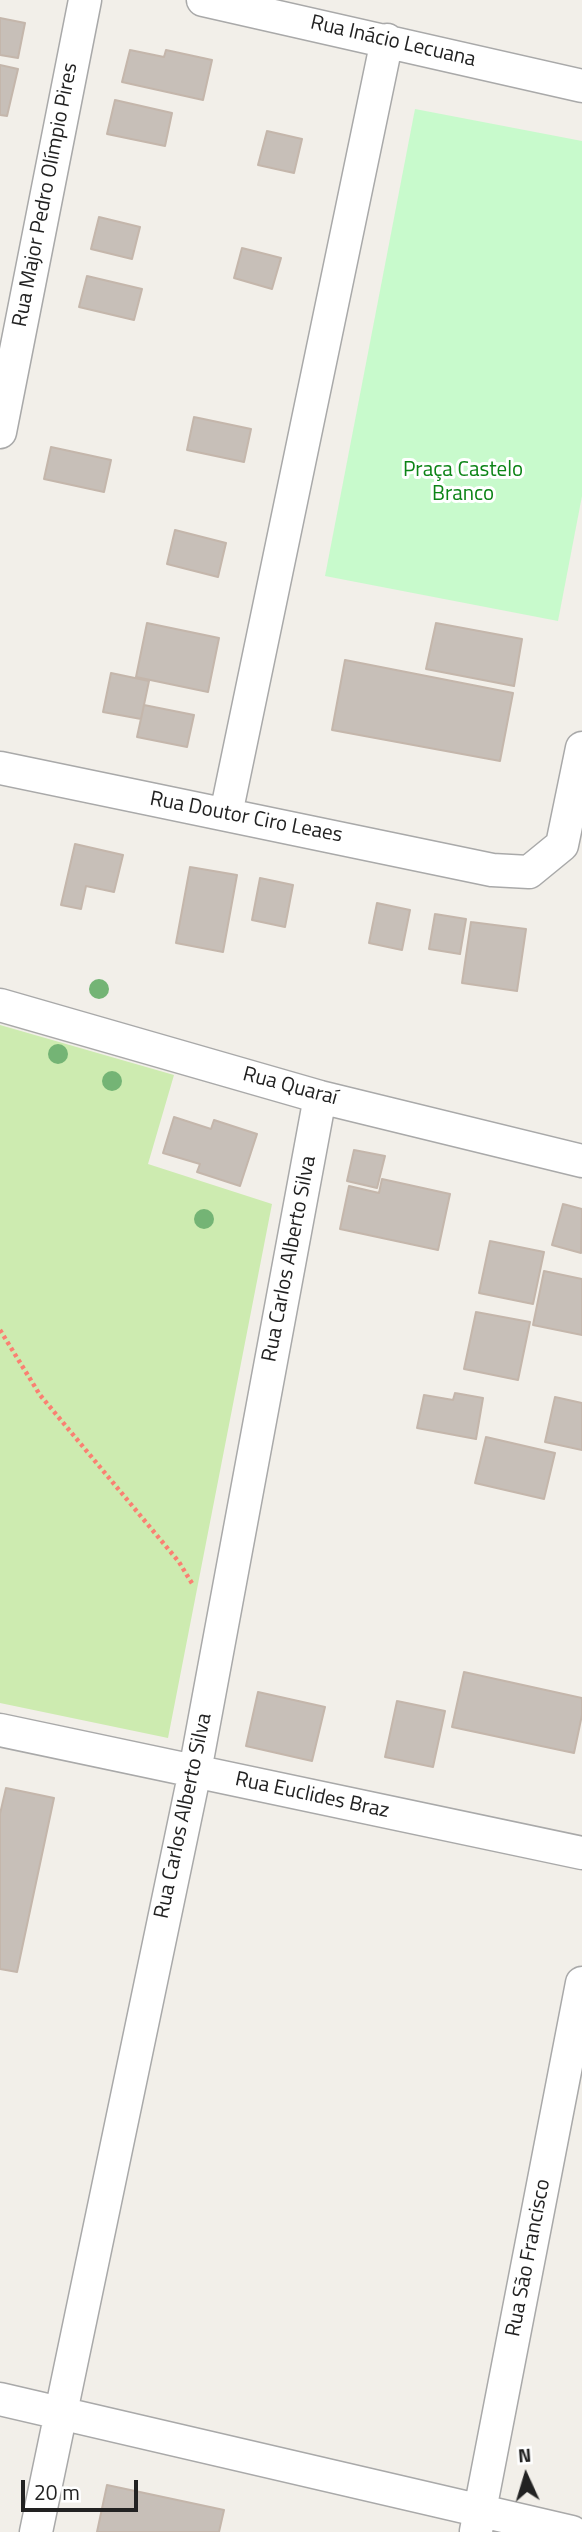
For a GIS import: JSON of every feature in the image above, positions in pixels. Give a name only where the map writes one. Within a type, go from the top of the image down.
[{"type":"street","name":"Rua Major Pedro Olímpio Pires","points":[[0,432],[85,0]]},
{"type":"street","name":"Rua Inácio Lecuana","points":[[203,0],[582,86]]},
{"type":"street","points":[[226,814],[387,40]]},
{"type":"street","name":"Rua Doutor Ciro Leaes","points":[[0,768],[492,870],[529,872],[562,845],[582,748]]},
{"type":"street","name":"Rua Quaraí","points":[[0,1005],[320,1097],[582,1161]]},
{"type":"street","name":"Rua Carlos Alberto Silva","points":[[36,2532],[58,2414],[195,1771],[320,1097]]},
{"type":"street","name":"Rua Euclides Braz","points":[[0,1730],[582,1853]]},
{"type":"street","name":"Rua São Francisco","points":[[478,2522],[582,1983]]},
{"type":"street","points":[[0,2399],[478,2522],[572,2532]]},
{"type":"path","points":[[0,1330],[40,1395],[179,1562],[220,1632]]},
{"type":"green space","name":"Praça Castelo Branco","points":[[415,109],[582,141],[582,496],[558,621],[325,576]]},
{"type":"green space","points":[[0,1025],[174,1075],[148,1164],[272,1204],[168,1738],[0,1703]]},
{"type":"building","points":[[0,18],[25,23],[18,58],[0,55]]},
{"type":"building","points":[[130,50],[164,57],[166,50],[212,60],[203,100],[122,82]]},
{"type":"building","points":[[0,65],[18,69],[7,116],[0,115]]},
{"type":"building","points":[[115,100],[172,113],[165,146],[107,134]]},
{"type":"building","points":[[267,131],[302,139],[294,173],[258,165]]},
{"type":"building","points":[[99,217],[140,227],[132,259],[91,249]]},
{"type":"building","points":[[242,248],[281,258],[272,289],[234,278]]},
{"type":"building","points":[[87,276],[142,289],[134,320],[79,307]]},
{"type":"building","points":[[194,417],[251,429],[244,462],[187,450]]},
{"type":"building","points":[[51,447],[111,460],[104,492],[44,479]]},
{"type":"building","points":[[175,530],[226,543],[218,577],[167,564]]},
{"type":"building","points":[[147,623],[219,638],[208,692],[136,677]]},
{"type":"building","points":[[436,623],[522,639],[514,686],[426,669]]},
{"type":"building","points":[[345,660],[513,693],[500,761],[332,730]]},
{"type":"building","points":[[111,673],[149,681],[141,719],[103,712]]},
{"type":"building","points":[[144,705],[194,715],[187,747],[137,737]]},
{"type":"building","points":[[75,844],[123,855],[114,892],[86,886],[81,909],[61,905]]},
{"type":"building","points":[[190,867],[237,875],[223,952],[176,943]]},
{"type":"building","points":[[260,878],[293,885],[285,927],[252,920]]},
{"type":"building","points":[[377,903],[410,910],[402,950],[369,943]]},
{"type":"building","points":[[435,914],[466,919],[460,954],[429,949]]},
{"type":"building","points":[[471,922],[526,929],[517,991],[462,983]]},
{"type":"building","points":[[174,1117],[211,1129],[214,1120],[257,1134],[240,1186],[197,1172],[200,1164],[163,1153]]},
{"type":"building","points":[[354,1150],[385,1156],[377,1188],[347,1181]]},
{"type":"building","points":[[382,1179],[450,1194],[438,1250],[340,1229],[349,1186],[379,1193]]},
{"type":"building","points":[[563,1204],[582,1209],[581,1253],[552,1245]]},
{"type":"building","points":[[490,1241],[544,1252],[533,1304],[479,1293]]},
{"type":"building","points":[[544,1271],[582,1279],[582,1335],[533,1325]]},
{"type":"building","points":[[476,1312],[530,1322],[518,1380],[464,1369]]},
{"type":"building","points":[[455,1393],[483,1398],[476,1439],[417,1428],[424,1395],[453,1400]]},
{"type":"building","points":[[555,1397],[582,1403],[582,1450],[545,1442]]},
{"type":"building","points":[[486,1437],[555,1453],[544,1499],[475,1483]]},
{"type":"building","points":[[464,1672],[582,1698],[582,1715],[574,1753],[452,1727]]},
{"type":"building","points":[[258,1692],[325,1707],[312,1761],[246,1746]]},
{"type":"building","points":[[397,1701],[445,1711],[433,1767],[385,1757]]},
{"type":"building","points":[[6,1788],[54,1798],[17,1972],[0,1969],[0,1814]]},
{"type":"building","points":[[107,2485],[224,2510],[219,2532],[97,2532]]}]
